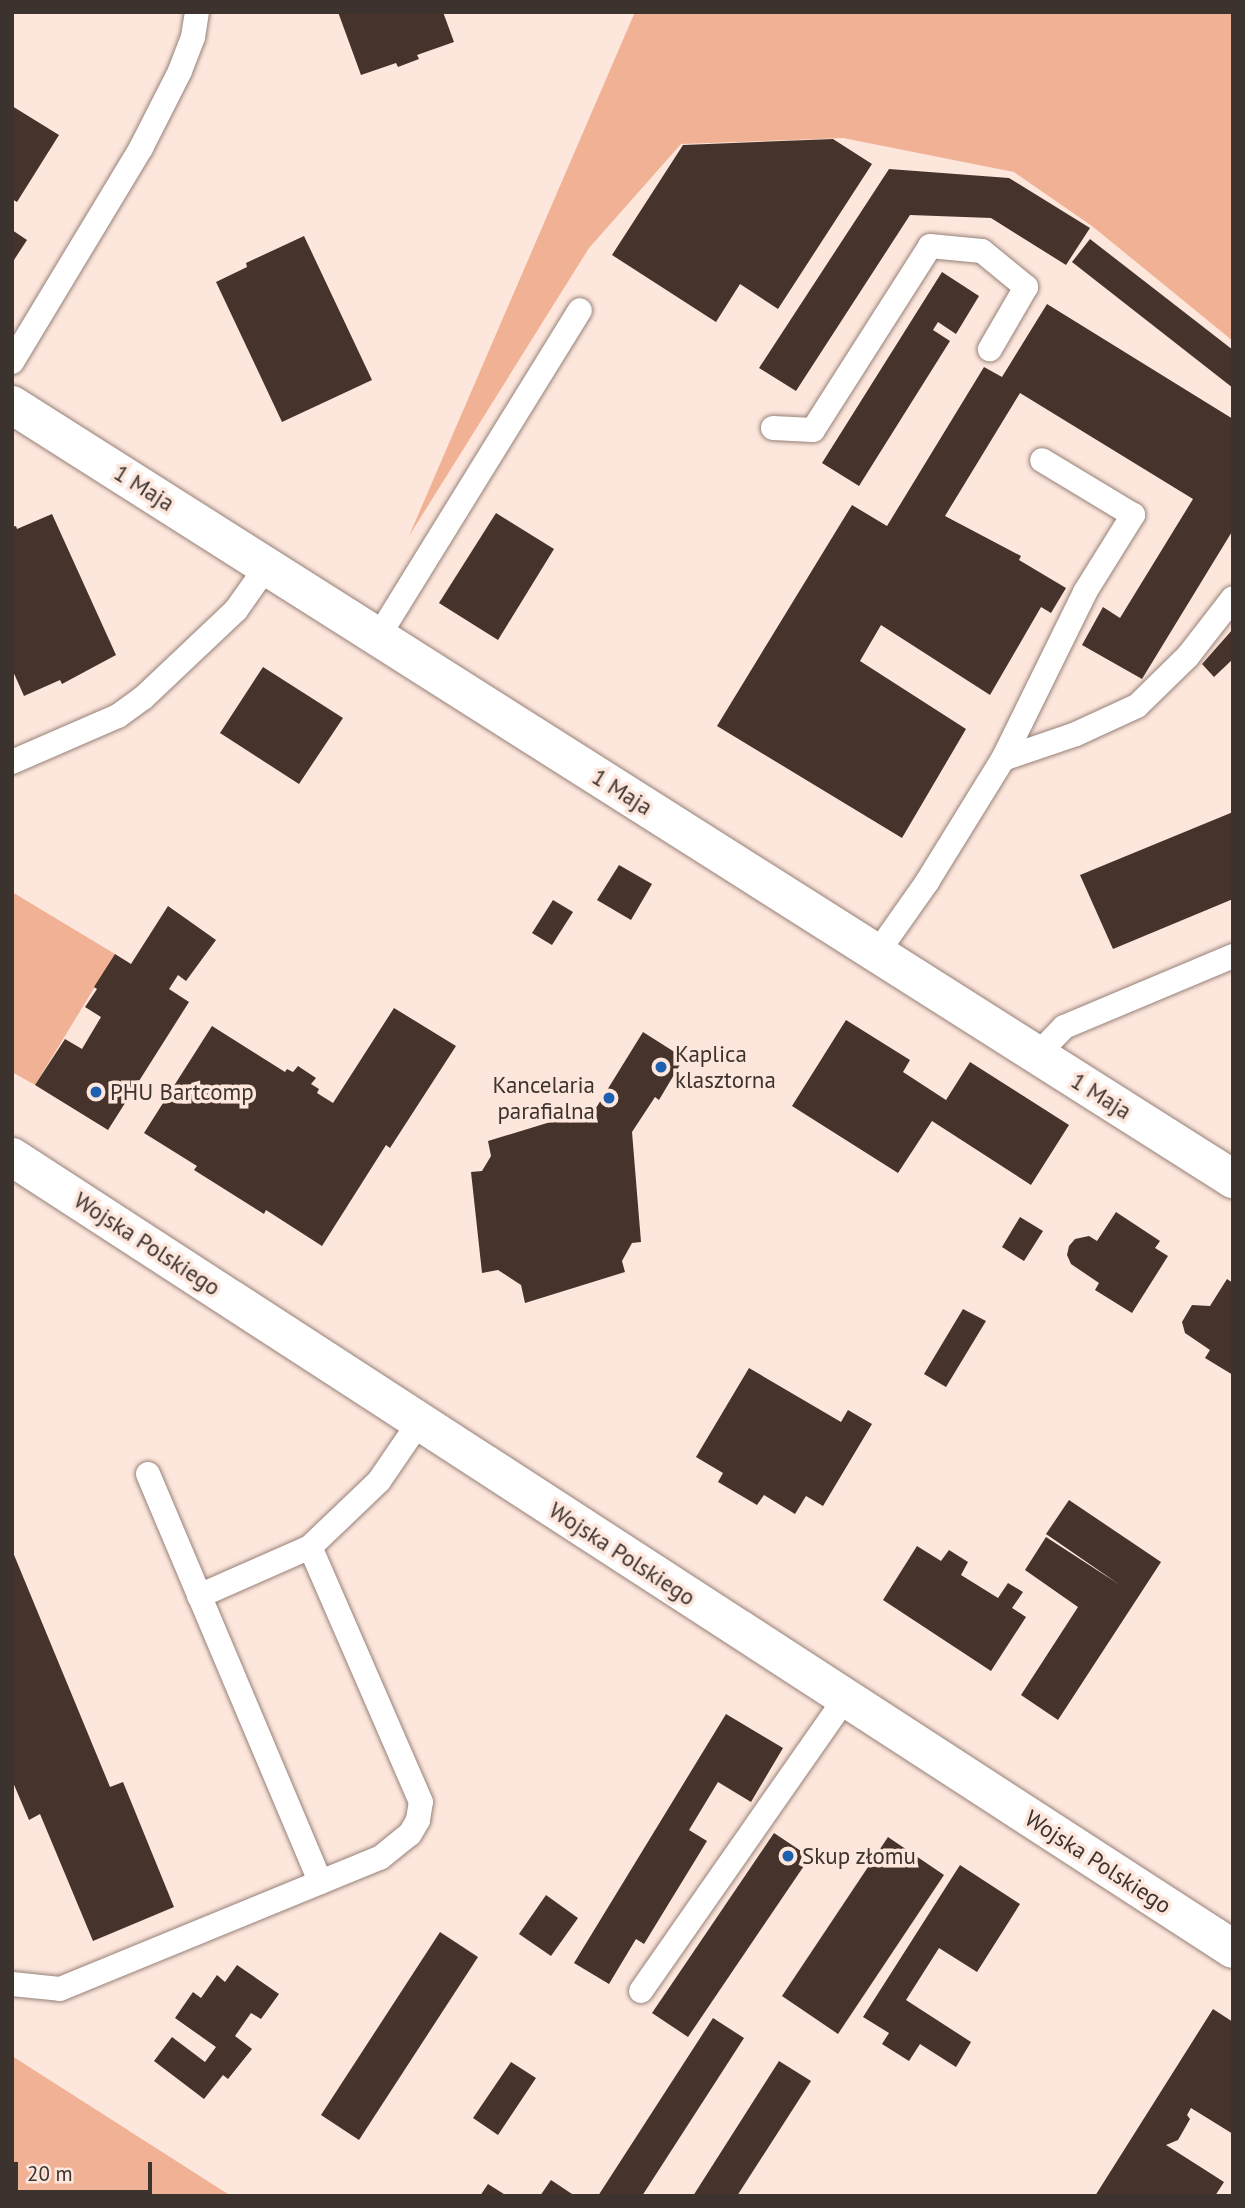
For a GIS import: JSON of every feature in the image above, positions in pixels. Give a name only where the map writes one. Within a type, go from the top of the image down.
[{"type":"street","name":"1 Maja","points":[[12,405],[1233,1179]]},
{"type":"street","name":"Wojska Polskiego","points":[[12,1157],[1233,1949]]},
{"type":"lane","points":[[12,362],[141,148],[180,71],[192,37],[197,12]]},
{"type":"lane","points":[[773,428],[813,430],[930,246],[982,251],[1026,287],[990,349]]},
{"type":"lane","points":[[378,637],[580,310]]},
{"type":"lane","points":[[877,953],[927,881],[1003,759],[1085,592],[1133,515],[1042,460]]},
{"type":"lane","points":[[12,762],[118,716],[143,698],[236,610],[267,566]]},
{"type":"lane","points":[[1003,759],[1076,734],[1137,706],[1188,656],[1233,598]]},
{"type":"lane","points":[[1037,1055],[1064,1027],[1233,956]]},
{"type":"lane","points":[[199,1595],[310,1547],[379,1481],[420,1421]]},
{"type":"lane","points":[[148,1474],[320,1882]]},
{"type":"lane","points":[[12,1984],[60,1989],[380,1858],[410,1834],[418,1820],[421,1802],[310,1547]]},
{"type":"lane","points":[[641,1991],[845,1699]]},
{"type":"shaded area","points":[[635,12],[1233,12],[1233,341],[1092,226],[1014,172],[843,138],[681,144],[589,248],[409,536]]},
{"type":"shaded area","points":[[12,892],[115,954],[35,1085],[12,1072]]},
{"type":"shaded area","points":[[12,2056],[231,2196],[12,2196]]},
{"type":"building","points":[[338,12],[443,12],[454,42],[417,55],[419,59],[398,67],[396,63],[361,75]]},
{"type":"building","points":[[12,106],[59,135],[17,202],[12,199]]},
{"type":"building","points":[[833,139],[872,164],[778,309],[740,284],[716,322],[612,255],[683,145]]},
{"type":"building","points":[[889,169],[1009,178],[1090,228],[1066,265],[991,218],[910,215],[796,391],[759,368]]},
{"type":"building","points":[[12,230],[27,240],[12,263]]},
{"type":"building","points":[[304,236],[372,380],[282,422],[216,282],[247,267],[246,263]]},
{"type":"building","points":[[1090,239],[1233,350],[1233,388],[1072,262]]},
{"type":"building","points":[[942,272],[979,296],[956,334],[938,322],[933,330],[950,341],[859,486],[822,463]]},
{"type":"building","points":[[1047,304],[1233,419],[1233,530],[1142,679],[1082,645],[1103,607],[1120,618],[1193,499],[1020,393],[945,516],[1021,556],[1019,560],[1066,588],[1051,613],[1041,607],[990,695],[881,625],[860,661],[966,729],[902,838],[717,726],[852,505],[887,526],[984,367],[1002,377]]},
{"type":"building","points":[[496,513],[554,549],[498,640],[439,603]]},
{"type":"building","points":[[52,514],[116,655],[62,684],[60,680],[24,696],[12,669],[12,527],[16,526],[17,529]]},
{"type":"building","points":[[1233,629],[1233,659],[1214,677],[1202,664]]},
{"type":"building","points":[[263,667],[343,718],[299,784],[220,733]]},
{"type":"building","points":[[1233,812],[1233,899],[1113,949],[1080,875]]},
{"type":"building","points":[[619,865],[652,884],[631,920],[597,900]]},
{"type":"building","points":[[553,900],[573,912],[552,945],[532,933]]},
{"type":"building","points":[[168,906],[216,940],[186,981],[178,975],[169,989],[189,1002],[108,1130],[35,1085],[65,1039],[82,1049],[101,1017],[85,1007],[97,989],[94,987],[115,954],[131,964]]},
{"type":"building","points":[[394,1008],[456,1046],[390,1148],[386,1145],[322,1246],[266,1210],[264,1214],[194,1170],[197,1166],[144,1133],[212,1026],[285,1072],[287,1069],[293,1072],[298,1066],[316,1078],[311,1084],[319,1089],[317,1093],[333,1103]]},
{"type":"building","points":[[846,1020],[910,1060],[903,1072],[946,1100],[970,1062],[1069,1125],[1031,1185],[932,1121],[898,1173],[792,1106]]},
{"type":"building","points":[[643,1032],[684,1058],[659,1100],[655,1097],[632,1132],[641,1242],[632,1243],[622,1261],[625,1272],[525,1303],[521,1285],[498,1270],[482,1273],[471,1172],[482,1171],[491,1156],[488,1141],[596,1108]]},
{"type":"building","points":[[1116,1212],[1160,1241],[1155,1248],[1168,1256],[1132,1313],[1095,1290],[1099,1283],[1071,1264],[1067,1255],[1069,1246],[1075,1239],[1089,1236],[1097,1241]]},
{"type":"building","points":[[1020,1217],[1043,1231],[1024,1261],[1002,1247]]},
{"type":"building","points":[[1227,1279],[1233,1283],[1233,1375],[1205,1358],[1210,1350],[1185,1333],[1182,1322],[1192,1305],[1210,1306]]},
{"type":"building","points":[[963,1309],[986,1321],[946,1387],[924,1374]]},
{"type":"building","points":[[749,1368],[841,1422],[848,1410],[872,1424],[823,1506],[806,1496],[795,1514],[764,1495],[757,1505],[718,1482],[723,1473],[696,1457]]},
{"type":"building","points":[[1069,1500],[1161,1562],[1058,1720],[1021,1695],[1078,1607],[1025,1570],[1046,1537],[1120,1585],[1046,1534]]},
{"type":"building","points":[[917,1546],[941,1561],[949,1550],[968,1562],[961,1575],[998,1598],[1008,1583],[1023,1592],[1012,1608],[1026,1617],[991,1671],[883,1600]]},
{"type":"building","points":[[12,1550],[110,1787],[123,1782],[174,1907],[93,1941],[40,1814],[29,1820],[12,1780]]},
{"type":"building","points":[[726,1714],[783,1748],[751,1802],[718,1782],[689,1830],[707,1841],[644,1944],[636,1939],[609,1984],[574,1963]]},
{"type":"building","points":[[774,1833],[810,1857],[688,2037],[652,2013]]},
{"type":"building","points":[[888,1837],[944,1875],[838,2034],[782,1996]]},
{"type":"building","points":[[960,1865],[1020,1904],[977,1972],[939,1948],[906,2000],[971,2042],[956,2067],[920,2044],[909,2061],[882,2044],[889,2033],[863,2017]]},
{"type":"building","points":[[546,1895],[578,1918],[551,1956],[519,1934]]},
{"type":"building","points":[[440,1932],[478,1957],[359,2140],[321,2115]]},
{"type":"building","points":[[237,1965],[279,1994],[261,2019],[251,2013],[235,2036],[252,2049],[228,2079],[223,2075],[204,2099],[154,2061],[172,2037],[205,2062],[216,2047],[175,2018],[193,1992],[201,1998],[217,1975],[225,1982]]},
{"type":"building","points":[[1213,2009],[1233,2022],[1233,2134],[1191,2108],[1187,2115],[1190,2119],[1178,2140],[1166,2145],[1224,2182],[1215,2196],[1095,2196]]},
{"type":"building","points":[[713,2018],[744,2038],[642,2196],[598,2196]]},
{"type":"building","points":[[779,2061],[811,2081],[737,2196],[693,2196]]},
{"type":"building","points":[[511,2062],[536,2078],[498,2135],[473,2118]]},
{"type":"building","points":[[551,2180],[575,2196],[540,2196]]},
{"type":"building","points":[[488,2184],[507,2196],[480,2196]]},
{"type":"place","name":"Kaplica klasztorna","points":[[661,1067]]},
{"type":"place","name":"PHU Bartcomp","points":[[96,1092]]},
{"type":"place","name":"Kancelaria parafialna","points":[[609,1098]]},
{"type":"place","name":"Skup złomu","points":[[788,1856]]}]
